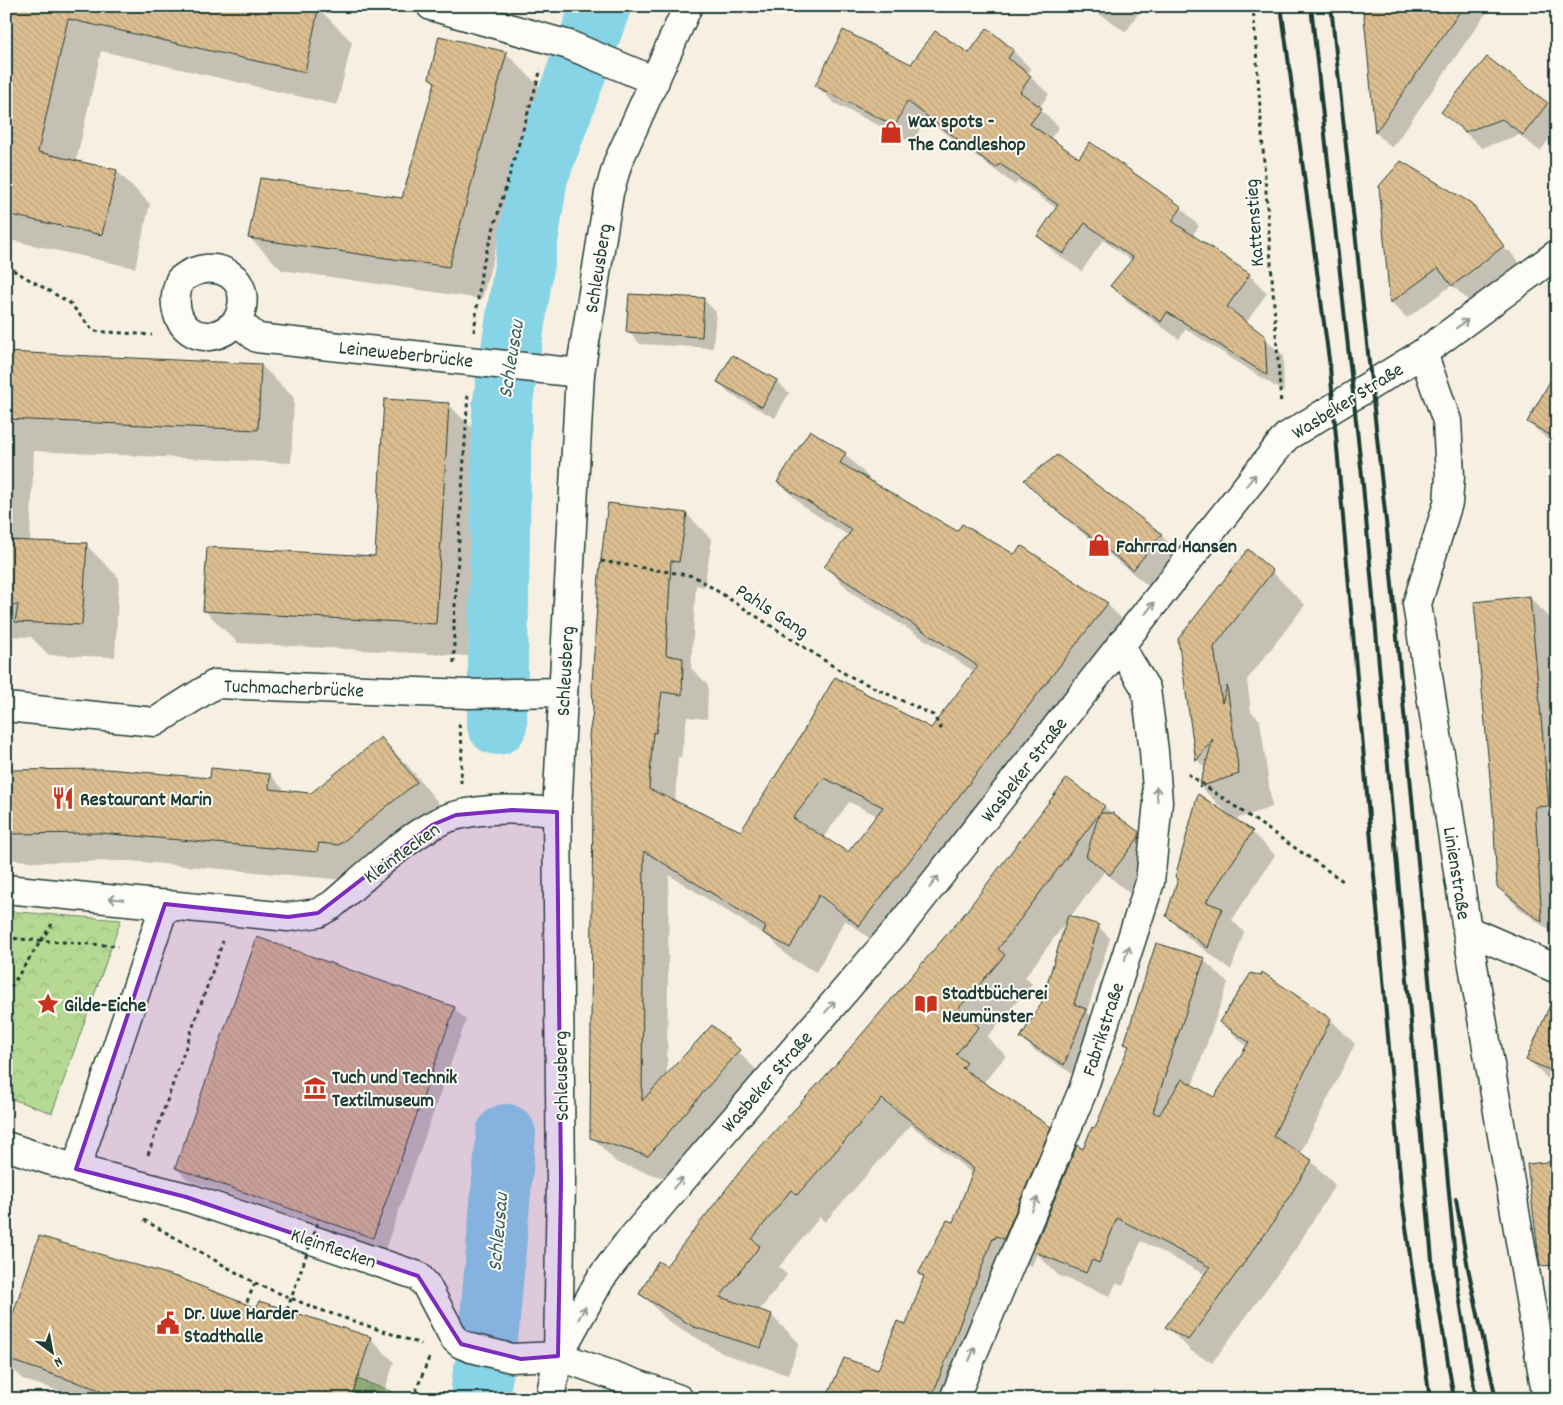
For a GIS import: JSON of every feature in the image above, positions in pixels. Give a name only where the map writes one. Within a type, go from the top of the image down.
[{"type":"street","points":[[431,6],[559,43],[655,81]]},
{"type":"street","name":"Schleusberg","points":[[558,1356],[561,1181],[556,812],[580,372],[609,193],[618,162],[688,6]]},
{"type":"street","name":"Wasbeker Straße","points":[[558,1356],[601,1278],[627,1244],[896,930],[1286,437],[1423,353],[1557,254]]},
{"type":"street","points":[[201,268],[216,268],[232,276],[240,288],[244,302],[237,321],[230,329],[211,336],[201,335],[183,324],[175,308],[176,290],[180,280],[201,268]]},
{"type":"street","name":"Leineweberbrücke","points":[[237,321],[257,338],[580,372]]},
{"type":"street","name":"Linienstraße","points":[[1423,353],[1447,421],[1450,476],[1448,503],[1417,604],[1467,930],[1547,1399]]},
{"type":"street","name":"Fabrikstraße","points":[[954,1399],[1083,1090],[1150,882],[1158,802],[1154,751],[1146,689],[1120,646]]},
{"type":"street","name":"Tuchmacherbrücke","points":[[6,707],[155,722],[215,684],[461,694],[563,692]]},
{"type":"street","name":"Kleinflecken","points":[[6,889],[288,917],[318,913],[332,905],[420,833],[449,818],[481,812],[512,810],[556,812]]},
{"type":"street","points":[[76,1169],[165,904]]},
{"type":"street","points":[[1467,930],[1557,968]]},
{"type":"street","name":"Kleinflecken","points":[[6,1146],[76,1169],[186,1197],[418,1276],[426,1285],[440,1338],[470,1348],[521,1359],[558,1356]]},
{"type":"street","points":[[550,1399],[558,1356],[679,1399]]},
{"type":"path","name":"Kattenstieg","points":[[1253,6],[1282,418],[1286,437]]},
{"type":"path","points":[[449,818],[460,790],[462,744],[461,694],[454,622],[482,268],[559,43]]},
{"type":"path","points":[[6,266],[70,303],[93,331],[157,336],[183,324]]},
{"type":"path","name":"Pahls Gang","points":[[570,556],[694,576],[847,675],[933,715],[942,730]]},
{"type":"path","points":[[1154,751],[1343,881]]},
{"type":"path","points":[[6,994],[53,922],[54,894]]},
{"type":"path","points":[[138,1184],[233,912]]},
{"type":"path","points":[[6,938],[150,948]]},
{"type":"path","points":[[139,1217],[255,1283],[312,1307],[440,1338],[413,1399]]},
{"type":"path","points":[[287,1310],[319,1219]]},
{"type":"path","points":[[246,1304],[255,1283]]},
{"type":"highlighted area","points":[[512,810],[557,812],[561,1181],[558,1356],[521,1359],[461,1344],[418,1276],[186,1197],[76,1169],[165,904],[288,917],[318,913],[432,825],[456,815]]},
{"type":"green space","points":[[6,911],[121,920],[52,1113],[6,1097]]},
{"type":"green space","points":[[357,1379],[413,1399],[351,1399]]},
{"type":"building","points":[[11,6],[319,6],[305,72],[68,19],[38,152],[117,170],[102,235],[6,214],[6,29]]},
{"type":"building","points":[[1363,6],[1464,6],[1375,133]]},
{"type":"building","points":[[987,28],[1014,50],[1008,58],[1031,76],[1020,92],[1042,108],[1030,124],[1079,158],[1090,142],[1182,207],[1172,221],[1250,274],[1227,307],[1265,336],[1267,375],[1167,312],[1161,322],[1110,286],[1133,258],[1085,223],[1063,254],[1037,236],[1058,205],[1000,164],[996,168],[907,101],[895,126],[815,86],[843,30],[911,64],[935,31],[969,53]]},
{"type":"building","points":[[439,36],[507,52],[449,267],[248,238],[260,178],[402,198],[435,82],[429,78]]},
{"type":"building","points":[[1487,57],[1548,103],[1523,135],[1502,119],[1465,132],[1441,112]]},
{"type":"building","points":[[1401,161],[1471,203],[1504,246],[1452,286],[1438,268],[1390,303],[1379,186]]},
{"type":"building","points":[[629,294],[704,298],[702,337],[626,332]]},
{"type":"building","points":[[6,352],[261,364],[258,430],[6,419]]},
{"type":"building","points":[[732,355],[777,380],[762,407],[717,382]]},
{"type":"building","points":[[1557,369],[1557,439],[1527,422]]},
{"type":"building","points":[[384,399],[449,403],[436,624],[203,611],[207,547],[375,556]]},
{"type":"building","points":[[810,430],[846,453],[840,463],[957,531],[962,524],[1014,554],[1022,546],[1108,603],[859,926],[819,895],[790,948],[763,933],[766,927],[644,851],[642,1101],[712,1025],[740,1050],[648,1156],[590,1138],[593,796],[589,735],[593,711],[592,683],[599,575],[608,503],[687,513],[679,562],[671,561],[666,655],[683,658],[682,695],[662,692],[656,733],[653,732],[649,789],[741,831],[835,677],[931,728],[978,666],[824,567],[852,530],[777,482]],"holes":[[[824,778],[883,807],[848,852],[793,818]]]},
{"type":"building","points":[[1057,455],[1162,534],[1133,570],[1045,501],[1024,480]]},
{"type":"building","points":[[6,540],[87,543],[82,625],[15,622],[18,605],[6,605]]},
{"type":"building","points":[[1248,549],[1273,571],[1214,647],[1222,703],[1227,686],[1239,774],[1199,787],[1213,739],[1196,761],[1178,639]]},
{"type":"building","points":[[1530,596],[1549,806],[1535,807],[1542,922],[1497,887],[1493,811],[1474,602]]},
{"type":"building","points":[[381,737],[417,782],[339,845],[319,843],[317,852],[100,833],[6,834],[6,770],[107,769],[210,778],[211,768],[270,774],[269,789],[311,793]]},
{"type":"building","points":[[1067,778],[1105,806],[1100,813],[1113,813],[1139,832],[1139,837],[1110,875],[1086,856],[1099,814],[998,949],[1005,955],[958,1009],[979,1027],[956,1054],[967,1063],[962,1068],[1051,1127],[1004,1239],[996,1236],[995,1239],[993,1238],[931,1399],[826,1399],[844,1358],[878,1370],[897,1321],[906,1325],[924,1276],[918,1274],[947,1220],[953,1222],[974,1169],[882,1099],[797,1195],[791,1190],[752,1239],[760,1246],[720,1297],[772,1314],[761,1348],[694,1327],[639,1294],[658,1261],[666,1266],[752,1156],[839,1061],[965,913]]},
{"type":"building","points":[[1198,794],[1253,831],[1206,902],[1222,908],[1208,948],[1166,916],[1178,879],[1175,877]]},
{"type":"building","points":[[1068,915],[1099,925],[1074,1004],[1086,1009],[1064,1065],[1020,1038],[1041,1004]]},
{"type":"building","name":"Tuch und Technik Textilmuseum","points":[[257,937],[455,1007],[373,1238],[175,1168]]},
{"type":"building","points":[[1156,943],[1205,958],[1153,1112],[1159,1115],[1182,1079],[1214,1097],[1249,1042],[1219,1022],[1251,973],[1261,976],[1262,972],[1331,1019],[1273,1136],[1312,1160],[1271,1226],[1188,1340],[1165,1327],[1210,1267],[1117,1218],[1099,1263],[1092,1260],[1086,1273],[1033,1251],[1077,1145],[1083,1149],[1092,1127],[1095,1128],[1129,1046],[1124,1044]]},
{"type":"building","points":[[1557,989],[1557,1073],[1526,1060]]},
{"type":"building","points":[[1557,1161],[1557,1265],[1540,1266],[1527,1164]]},
{"type":"building","name":"Dr. Uwe Harder Stadthalle","points":[[39,1236],[180,1278],[256,1308],[259,1301],[371,1337],[351,1399],[98,1399],[100,1390],[6,1359],[6,1335]]},
{"type":"waterway","name":"Schleusau","points":[[497,725],[502,407],[538,177],[601,6]]},
{"type":"waterway","name":"Schleusau","points":[[489,1330],[506,1134]]},
{"type":"waterway","points":[[481,1388],[483,1372]]},
{"type":"railway","points":[[1281,6],[1330,367],[1402,1198],[1430,1399]]},
{"type":"railway","points":[[1311,6],[1363,485],[1433,1271],[1454,1399]]},
{"type":"railway","points":[[1331,6],[1387,531],[1458,1289],[1476,1399]]},
{"type":"railway","points":[[1456,1199],[1468,1268],[1496,1399]]},
{"type":"place","name":"Wax spots - The Candleshop","points":[[891,132]]},
{"type":"place","name":"Fahrrad Hansen","points":[[1099,545]]},
{"type":"place","name":"Restaurant Marin","points":[[63,798]]},
{"type":"place","name":"Gilde-Eiche","points":[[48,1004]]},
{"type":"place","name":"Stadtbücherei Neumünster","points":[[926,1004]]},
{"type":"place","name":"Tuch und Technik Textilmuseum","points":[[315,1088]]},
{"type":"place","name":"Dr. Uwe Harder Stadthalle","points":[[168,1323]]}]
